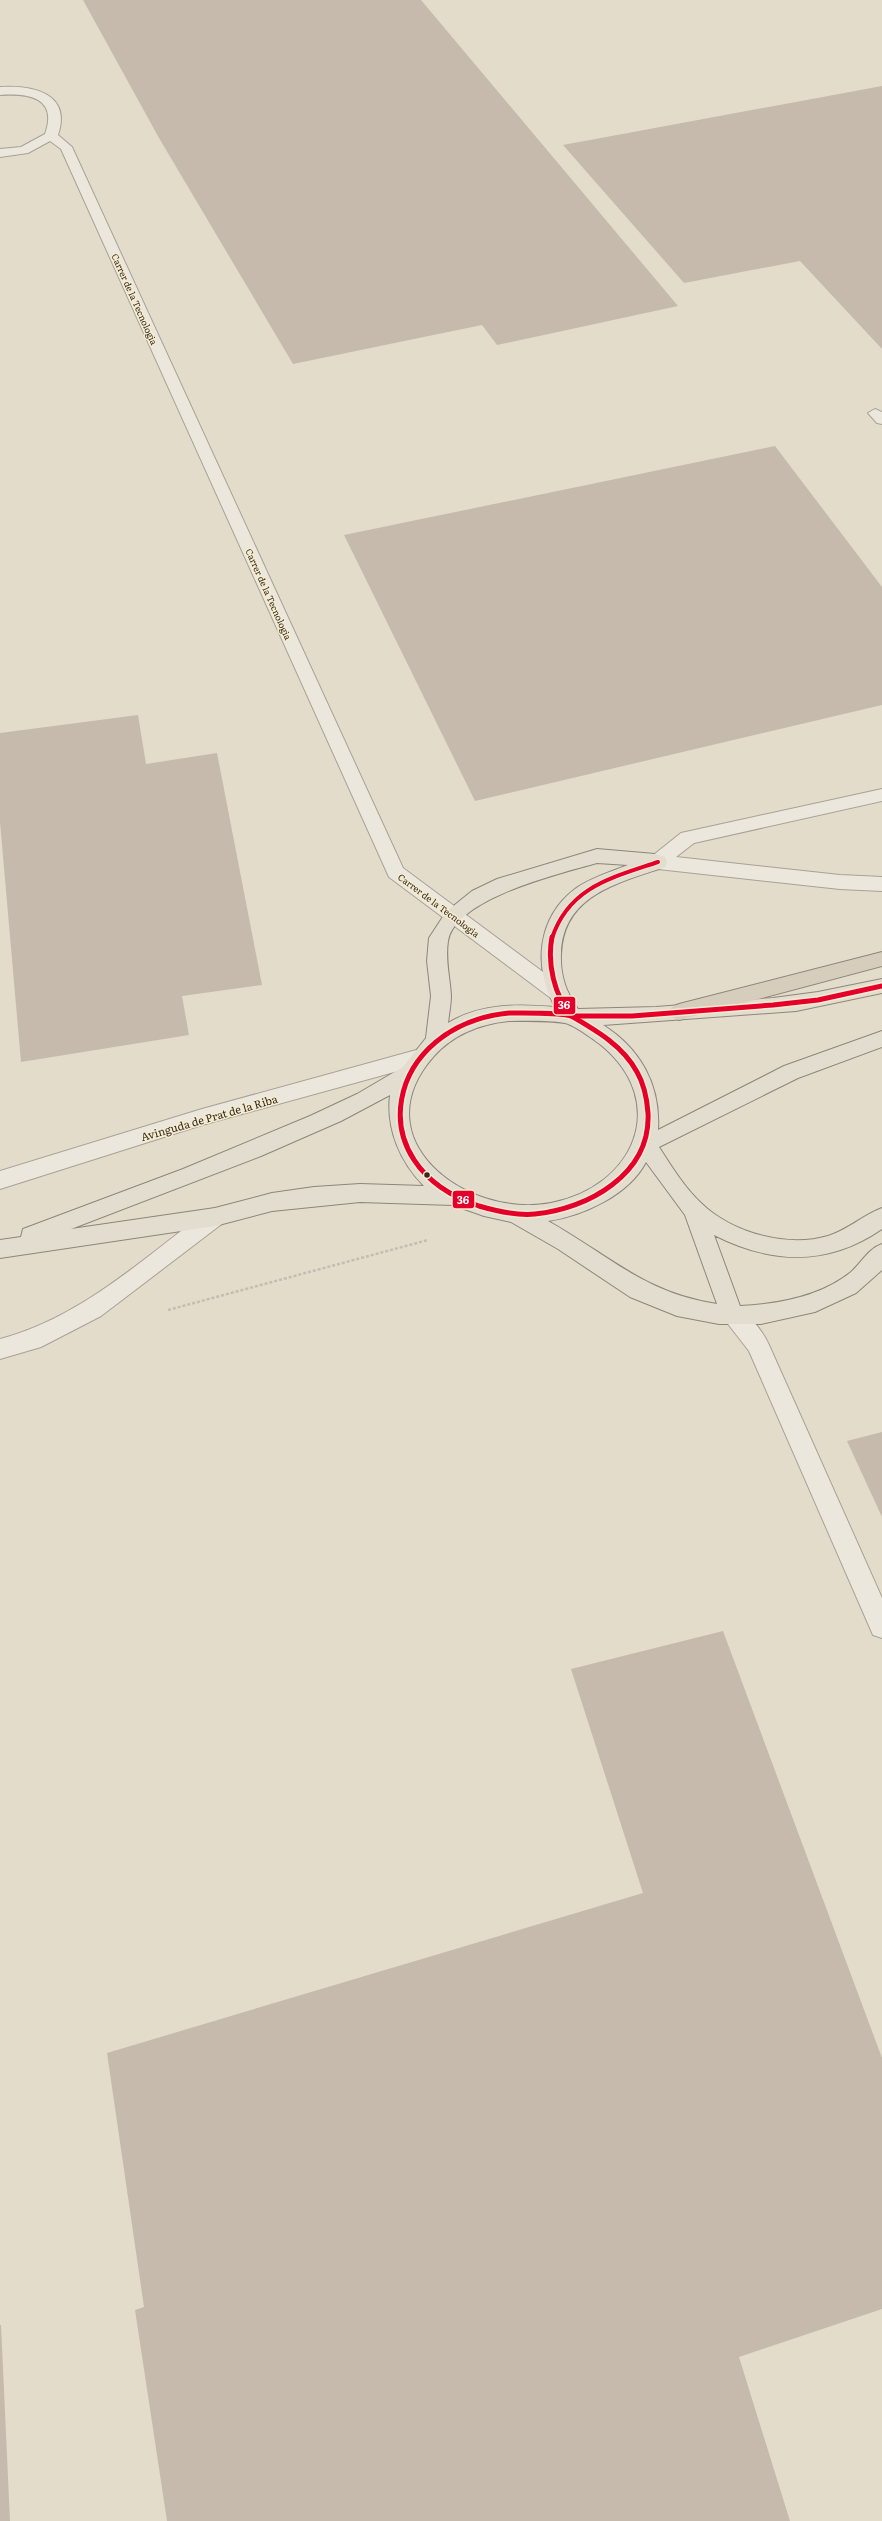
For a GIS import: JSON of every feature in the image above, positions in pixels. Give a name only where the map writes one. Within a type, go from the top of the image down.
[{"type":"highway","points":[[679,1012],[882,959]]},
{"type":"main road","points":[[436,1040],[441,996],[437,961],[439,938],[453,917],[479,896],[504,884],[597,856],[658,862]]},
{"type":"main road","points":[[414,1065],[400,1101],[400,1126],[411,1156],[427,1178],[452,1196],[477,1205],[516,1214],[540,1213],[576,1206],[606,1190],[631,1167],[644,1144],[647,1110],[643,1086],[632,1063],[614,1045],[575,1018],[559,994],[552,971],[550,948],[556,925],[565,907],[584,892],[658,862]]},
{"type":"main road","points":[[0,1248],[248,1153],[357,1105],[386,1089],[414,1065],[436,1040],[447,1031],[478,1018],[501,1014],[542,1014],[575,1018],[799,1003],[882,986]]},
{"type":"main road","points":[[644,1144],[678,1130],[791,1072],[882,1039]]},
{"type":"main road","points":[[644,1144],[672,1184],[694,1210],[736,1236],[762,1245],[792,1250],[820,1248],[846,1241],[882,1217]]},
{"type":"main road","points":[[0,1248],[215,1217],[272,1202],[314,1196],[360,1193],[452,1196]]},
{"type":"main road","points":[[694,1210],[732,1315]]},
{"type":"main road","points":[[516,1214],[564,1241],[638,1289],[675,1305],[732,1315],[760,1315],[782,1312],[820,1302],[850,1286],[874,1265],[882,1253]]},
{"type":"street","points":[[0,91],[40,95],[52,105],[56,117],[52,136],[24,150],[0,153]]},
{"type":"street","name":"Carrer de la Tecnologia","points":[[52,136],[66,148],[396,872],[453,917],[559,994]]},
{"type":"street","points":[[658,862],[688,838],[882,795]]},
{"type":"street","points":[[658,862],[840,882],[882,884]]},
{"type":"street","name":"Avinguda de Prat de la Riba","points":[[0,1180],[202,1117],[305,1090],[414,1065]]},
{"type":"street","points":[[0,1350],[33,1340],[93,1309],[215,1217]]},
{"type":"street","points":[[732,1315],[758,1345],[882,1626]]},
{"type":"path","points":[[163,1311],[432,1239]]},
{"type":"building","points":[[83,0],[421,0],[678,306],[497,345],[482,325],[293,364],[159,138]]},
{"type":"building","points":[[882,86],[882,349],[800,261],[684,283],[563,145]]},
{"type":"building","points":[[775,446],[882,587],[882,705],[475,801],[344,535]]},
{"type":"building","points":[[138,715],[146,764],[217,753],[262,985],[182,996],[189,1035],[21,1062],[0,822],[0,733]]},
{"type":"building","points":[[882,1432],[882,1517],[847,1441]]},
{"type":"building","points":[[723,1631],[882,2058],[882,2309],[739,2357],[790,2521],[167,2521],[135,2310],[144,2307],[107,2053],[643,1893],[571,1669]]},
{"type":"building","points":[[1,2325],[10,2521],[0,2521]]},
{"type":"transit line","name":"36","points":[[658,862],[618,876],[583,893],[569,905],[558,920],[552,939],[551,962],[553,977],[558,993],[565,1007],[570,1014],[575,1019],[597,1031],[612,1042],[632,1063],[641,1079],[647,1101],[648,1123],[646,1138],[636,1160],[624,1175],[608,1188],[591,1198],[552,1212],[515,1214],[490,1209],[454,1196],[434,1182],[419,1165],[412,1154],[402,1131],[399,1112],[401,1094],[407,1077],[418,1061],[430,1046],[445,1034],[461,1025],[478,1018],[509,1013],[526,1013],[542,1014],[559,1015],[576,1016],[593,1017],[609,1017],[749,1008],[807,1002],[882,986]]}]
